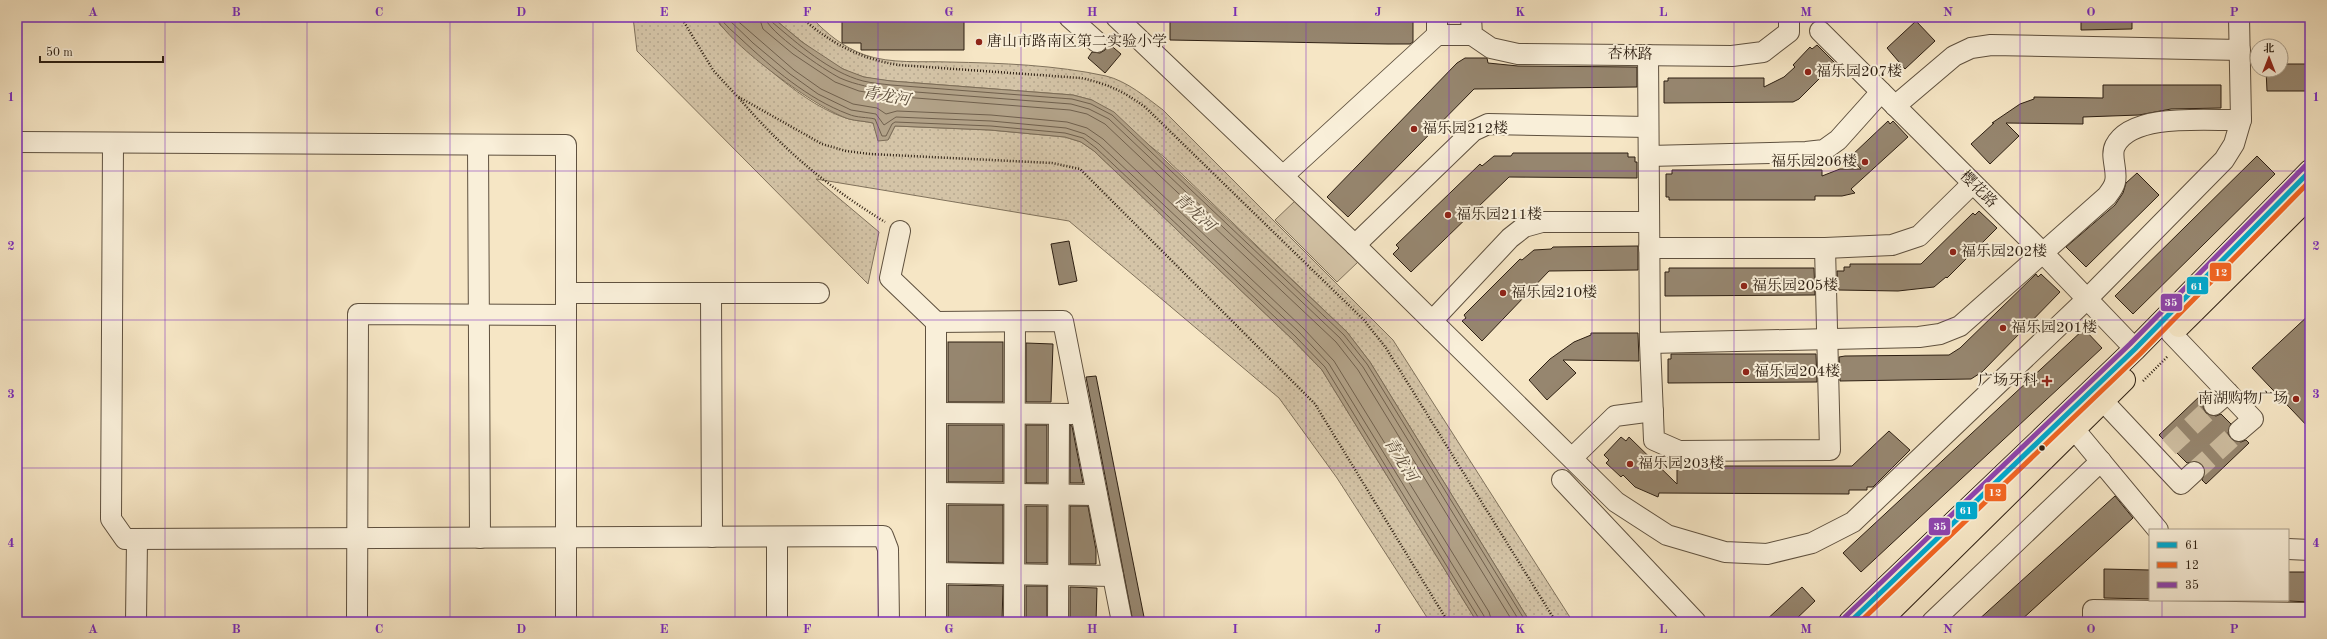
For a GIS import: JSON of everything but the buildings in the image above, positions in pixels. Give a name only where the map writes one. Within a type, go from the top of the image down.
[{"type":"main road","points":[[1850,622],[2135,349],[2310,171]]},
{"type":"main road","points":[[1882,622],[2074,429],[2310,196]]},
{"type":"street","points":[[1069,17],[1097,42]]},
{"type":"street","points":[[1116,17],[1356,246],[1616,502],[1666,535],[1725,552],[1767,554],[1812,544],[1853,522],[2087,299],[2224,160],[2234,144],[2241,120],[2239,17]]},
{"type":"street","points":[[1789,24],[1820,24]]},
{"type":"street","name":"杏林路","points":[[1472,26],[1491,48],[1518,54],[1732,56],[1763,52],[1789,24]]},
{"type":"street","name":"樱花路","points":[[1820,24],[1881,92],[2043,253],[2135,349]]},
{"type":"street","points":[[1282,176],[1437,26],[1472,26]]},
{"type":"street","points":[[1895,106],[1954,56],[1971,48],[1991,45],[2240,50]]},
{"type":"street","points":[[1648,56],[1650,343],[1654,440],[1679,451],[1830,450],[1825,248]]},
{"type":"street","points":[[1649,156],[1806,152],[1824,150],[1838,140],[1881,92]]},
{"type":"street","points":[[1650,343],[1919,337],[1940,334],[1960,326],[2107,196],[2115,182],[2114,148],[2122,135],[2141,126],[2162,121],[2241,120]]},
{"type":"street","points":[[1356,246],[1473,131],[1488,124],[1648,127]]},
{"type":"street","points":[[17,142],[566,145],[566,622]]},
{"type":"street","points":[[113,143],[111,519],[125,539],[883,536],[888,549],[889,622]]},
{"type":"street","points":[[478,145],[480,538]]},
{"type":"street","points":[[1649,248],[1825,248],[1892,246],[1919,236],[1972,184]]},
{"type":"street","points":[[1432,321],[1510,238],[1524,227],[1542,222],[1649,222]]},
{"type":"street","points":[[900,231],[890,278],[936,322],[1063,321],[1122,622]]},
{"type":"street","points":[[566,293],[819,293]]},
{"type":"street","points":[[711,293],[712,537]]},
{"type":"street","points":[[357,622],[358,314],[566,315]]},
{"type":"street","points":[[936,322],[936,622]]},
{"type":"street","points":[[1014,622],[1015,322]]},
{"type":"street","points":[[2171,333],[2221,399],[2253,419],[2239,431]]},
{"type":"street","points":[[2103,401],[2163,453],[2181,484],[2194,472]]},
{"type":"street","points":[[1572,458],[1615,416],[1653,411]]},
{"type":"street","points":[[936,413],[1082,414]]},
{"type":"street","points":[[1058,622],[1059,414]]},
{"type":"street","points":[[2074,429],[2157,529]]},
{"type":"street","points":[[1932,622],[2101,461]]},
{"type":"street","points":[[1562,480],[1696,622]]},
{"type":"street","points":[[936,493],[1097,494]]},
{"type":"street","points":[[777,537],[777,622]]},
{"type":"street","points":[[136,622],[137,539]]},
{"type":"street","points":[[2289,549],[2310,550]]},
{"type":"street","points":[[936,573],[1113,576]]},
{"type":"street","points":[[2093,622],[2093,610],[2310,613]]},
{"type":"path","points":[[681,17],[713,70],[770,134],[815,174],[852,202],[900,231]]},
{"type":"path","points":[[801,17],[827,39],[874,61],[899,65],[1081,78],[1106,83],[1128,95],[1145,107],[1364,320],[1382,343],[1556,622]]},
{"type":"path","points":[[737,96],[822,144],[846,151],[1052,163],[1080,169],[1315,404],[1448,622]]},
{"type":"shaded area","points":[[633,17],[716,17],[720,25],[748,51],[797,92],[832,112],[849,119],[873,123],[888,140],[895,126],[990,130],[1065,137],[1081,142],[1094,151],[1292,339],[1322,370],[1477,622],[1430,622],[1337,478],[1279,398],[1069,221],[816,179],[879,232],[868,284],[637,51]]},
{"type":"shaded area","points":[[772,17],[811,17],[842,44],[857,52],[875,58],[907,62],[969,62],[1068,69],[1114,78],[1136,90],[1150,100],[1163,110],[1393,340],[1573,622],[1530,622],[1370,362],[1347,332],[1164,157],[1092,100],[1073,95],[891,81],[864,77],[851,73],[827,60]]},
{"type":"shaded area","points":[[1296,200],[1358,262],[1337,282],[1275,220]]},
{"type":"water","name":"青龙河","points":[[716,17],[772,17],[802,42],[843,69],[864,77],[891,81],[1073,95],[1092,100],[1114,112],[1347,332],[1370,362],[1530,622],[1477,622],[1322,370],[1292,339],[1094,151],[1081,142],[1065,137],[990,130],[895,126],[888,140],[878,141],[873,123],[849,119],[835,113],[797,90],[755,59],[724,29]]},
{"type":"tunnel","points":[[2169,447],[2214,405]]},
{"type":"tunnel","points":[[2194,472],[2239,431]]},
{"type":"transit line","name":"35","points":[[1845,617],[2130,344],[2305,166]]},
{"type":"transit line","name":"61","points":[[1850,622],[2135,349],[2310,171]]},
{"type":"transit line","name":"12","points":[[1860,622],[2140,354],[2310,181]]},
{"type":"place","name":"唐山市路南区第二实验小学","points":[[979,42]]},
{"type":"place","name":"福乐园207楼","points":[[1808,72]]},
{"type":"place","name":"福乐园212楼","points":[[1414,129]]},
{"type":"place","name":"福乐园206楼","points":[[1865,162]]},
{"type":"place","name":"福乐园211楼","points":[[1448,215]]},
{"type":"place","name":"福乐园202楼","points":[[1953,252]]},
{"type":"place","name":"福乐园205楼","points":[[1744,286]]},
{"type":"place","name":"福乐园210楼","points":[[1503,293]]},
{"type":"place","name":"福乐园201楼","points":[[2003,328]]},
{"type":"place","name":"福乐园204楼","points":[[1746,372]]},
{"type":"place","name":"广场牙科","points":[[2047,381]]},
{"type":"place","name":"南湖购物广场","points":[[2296,399]]},
{"type":"place","name":"福乐园203楼","points":[[1630,464]]}]
